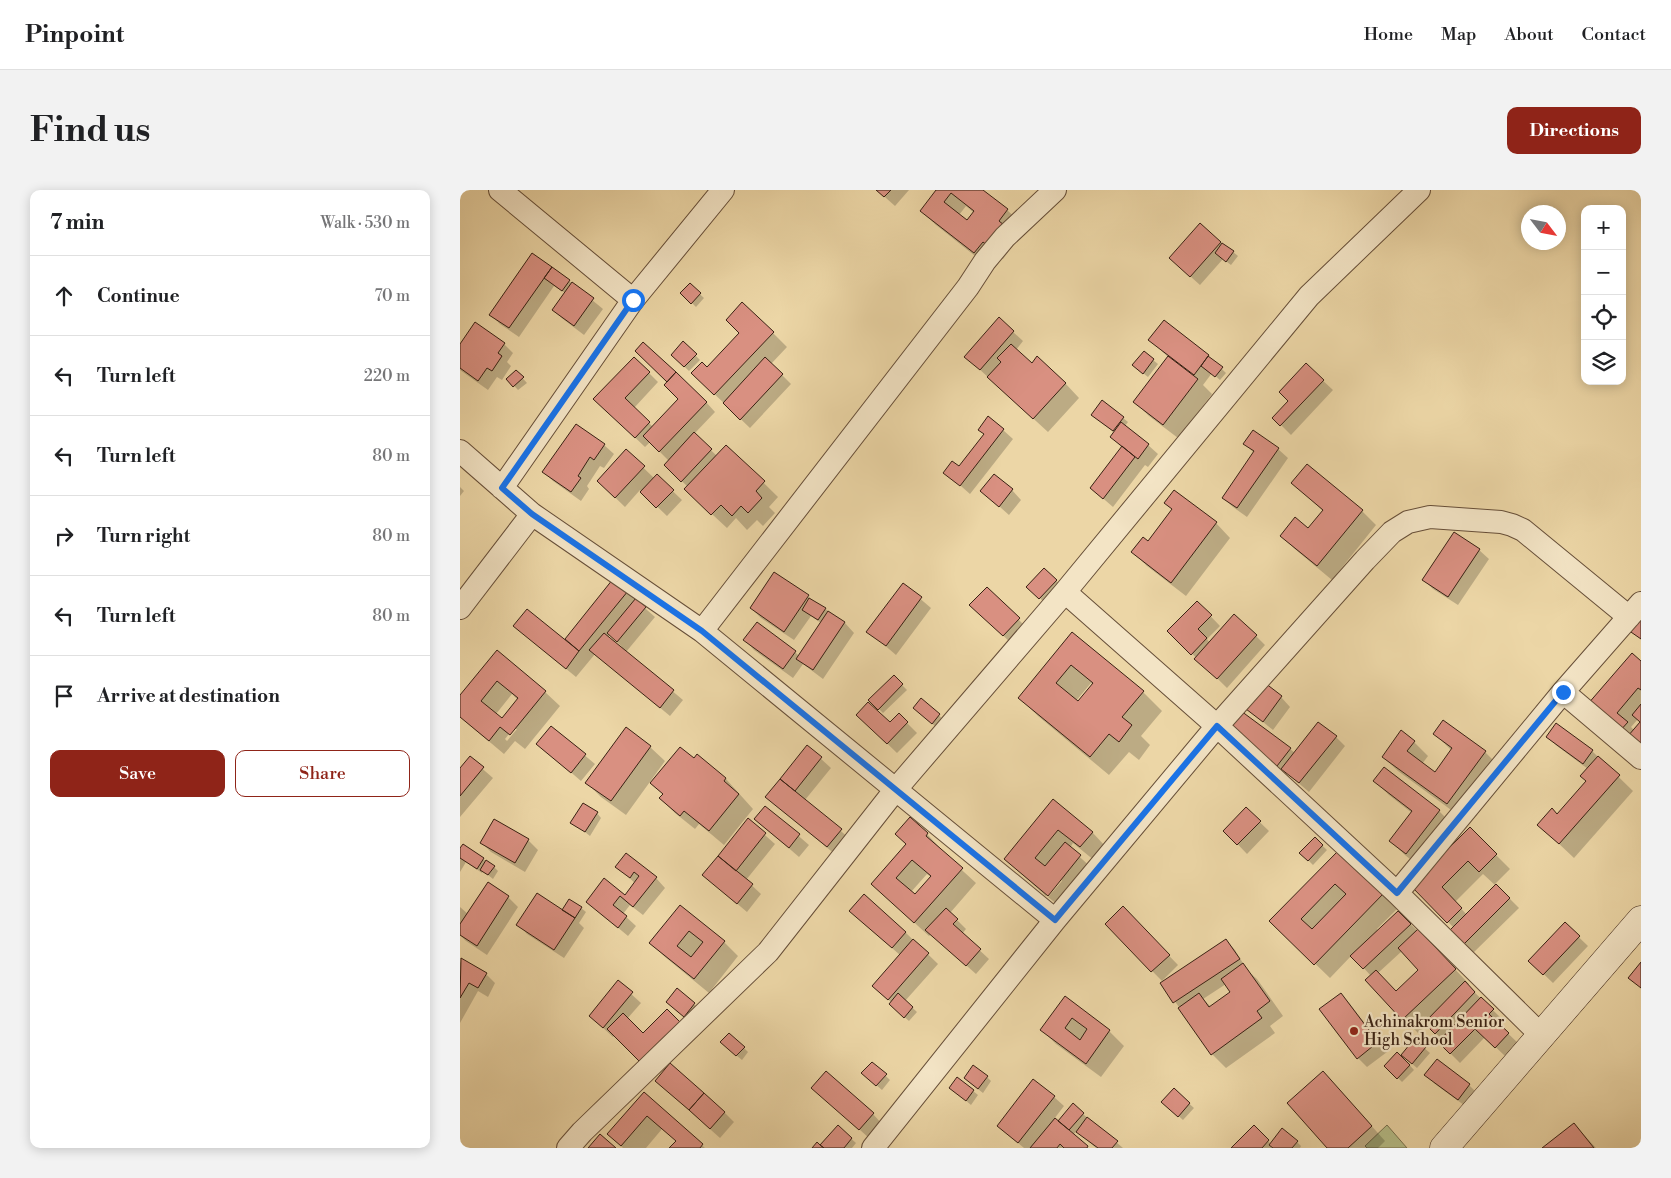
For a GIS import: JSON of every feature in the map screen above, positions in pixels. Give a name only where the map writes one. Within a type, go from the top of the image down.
[{"type":"street","points":[[500,190],[633,300]]},
{"type":"street","points":[[502,488],[633,300],[723,190]]},
{"type":"street","points":[[702,631],[968,287],[985,261],[1005,237],[1055,190]]},
{"type":"street","points":[[568,1148],[582,1132],[768,952],[896,789],[1065,592],[1310,296],[1419,190]]},
{"type":"street","points":[[460,451],[532,514],[702,631],[1055,920]]},
{"type":"street","points":[[460,608],[532,514]]},
{"type":"street","points":[[873,1148],[1055,920],[1217,726],[1364,560],[1392,532],[1408,522],[1430,517],[1512,525],[1523,530],[1635,610],[1563,692],[1397,893]]},
{"type":"street","points":[[1065,592],[1217,726],[1397,893],[1541,1035]]},
{"type":"street","points":[[1563,692],[1641,758]]},
{"type":"street","points":[[1444,1148],[1641,920]]},
{"type":"green space","points":[[1387,1125],[1407,1148],[1367,1148],[1365,1146]]},
{"type":"building","points":[[876,190],[891,190],[884,197]]},
{"type":"building","points":[[936,190],[983,190],[1008,209],[999,221],[1004,225],[988,246],[983,242],[974,253],[920,211]],"holes":[[[951,193],[974,211],[967,220],[944,202]]]},
{"type":"building","points":[[1200,223],[1221,242],[1190,277],[1169,258]]},
{"type":"building","points":[[1222,243],[1234,251],[1226,262],[1215,253]]},
{"type":"building","points":[[532,253],[552,267],[509,328],[489,315]]},
{"type":"building","points":[[552,267],[570,280],[562,291],[544,278]]},
{"type":"building","points":[[572,282],[594,298],[574,326],[552,310]]},
{"type":"building","points":[[690,283],[701,293],[691,304],[680,293]]},
{"type":"building","points":[[742,302],[774,332],[714,395],[691,373],[702,362],[707,367],[739,333],[726,320]]},
{"type":"building","points":[[999,317],[1014,331],[980,370],[964,357]]},
{"type":"building","points":[[1164,320],[1209,355],[1194,375],[1148,340]]},
{"type":"building","points":[[475,322],[505,343],[498,353],[502,356],[492,371],[487,368],[478,381],[460,368],[460,344]]},
{"type":"building","points":[[683,341],[697,354],[684,367],[671,355]]},
{"type":"building","points":[[643,342],[676,372],[667,382],[635,351]]},
{"type":"building","points":[[1011,344],[1032,363],[1037,356],[1066,383],[1033,419],[987,377],[1001,362],[997,358]]},
{"type":"building","points":[[1144,351],[1154,359],[1143,374],[1132,365]]},
{"type":"building","points":[[1168,356],[1198,379],[1163,425],[1133,402]]},
{"type":"building","points":[[1208,356],[1223,367],[1215,377],[1201,366]]},
{"type":"building","points":[[634,357],[650,372],[625,398],[650,422],[635,438],[593,399]]},
{"type":"building","points":[[765,357],[783,374],[740,420],[723,403]]},
{"type":"building","points":[[1306,363],[1324,380],[1280,426],[1272,418],[1288,401],[1279,392]]},
{"type":"building","points":[[516,370],[524,377],[513,387],[506,379]]},
{"type":"building","points":[[676,372],[707,402],[659,452],[643,436],[678,399],[664,385]]},
{"type":"building","points":[[1102,400],[1124,417],[1113,431],[1091,415]]},
{"type":"building","points":[[988,416],[1004,429],[960,486],[943,473],[952,461],[959,466],[984,434],[978,430]]},
{"type":"building","points":[[1121,422],[1149,444],[1138,459],[1110,437]]},
{"type":"building","points":[[576,424],[605,444],[594,460],[590,457],[578,476],[581,478],[571,492],[542,472]]},
{"type":"building","points":[[1253,430],[1279,448],[1237,508],[1222,498],[1254,451],[1243,444]]},
{"type":"building","points":[[694,432],[712,449],[681,482],[664,465]]},
{"type":"building","points":[[726,445],[765,481],[756,491],[762,498],[748,513],[741,506],[732,516],[721,505],[711,515],[684,489]]},
{"type":"building","points":[[1122,446],[1135,457],[1103,499],[1090,488]]},
{"type":"building","points":[[626,449],[645,466],[615,498],[597,481]]},
{"type":"building","points":[[1307,464],[1363,510],[1317,566],[1280,536],[1295,517],[1308,528],[1323,510],[1291,483]]},
{"type":"building","points":[[657,474],[674,490],[656,508],[640,492]]},
{"type":"building","points":[[994,474],[1013,489],[999,507],[980,491]]},
{"type":"building","points":[[1174,490],[1217,522],[1171,583],[1131,552],[1143,537],[1148,541],[1172,509],[1164,503]]},
{"type":"building","points":[[1454,532],[1480,549],[1448,597],[1422,580]]},
{"type":"building","points":[[1044,568],[1057,580],[1039,599],[1026,587]]},
{"type":"building","points":[[774,572],[809,595],[784,632],[750,608]]},
{"type":"building","points":[[613,579],[628,591],[579,651],[565,639]]},
{"type":"building","points":[[903,583],[922,597],[886,646],[866,632]]},
{"type":"building","points":[[987,587],[1020,618],[1003,636],[969,605]]},
{"type":"building","points":[[636,598],[646,607],[617,642],[607,633]]},
{"type":"building","points":[[809,598],[826,608],[818,620],[802,610]]},
{"type":"building","points":[[1197,601],[1212,615],[1198,629],[1207,638],[1191,655],[1167,631]]},
{"type":"building","points":[[527,609],[579,651],[566,669],[513,626]]},
{"type":"building","points":[[828,611],[845,622],[813,670],[796,659]]},
{"type":"building","points":[[1641,612],[1641,639],[1628,630]]},
{"type":"building","points":[[1234,614],[1257,635],[1217,679],[1194,659]]},
{"type":"building","points":[[757,622],[796,651],[783,669],[743,640]]},
{"type":"building","points":[[1072,632],[1144,691],[1122,717],[1132,725],[1119,742],[1109,734],[1090,757],[1018,698]],"holes":[[[1071,665],[1093,683],[1078,701],[1056,683]]]},
{"type":"building","points":[[604,633],[674,690],[660,708],[589,650]]},
{"type":"building","points":[[497,650],[546,691],[510,735],[500,727],[489,741],[460,717],[460,695]],"holes":[[[497,681],[518,698],[502,718],[481,701]]]},
{"type":"building","points":[[1632,653],[1641,661],[1641,690],[1638,688],[1617,713],[1628,722],[1619,732],[1587,705]]},
{"type":"building","points":[[894,675],[903,684],[878,710],[868,700]]},
{"type":"building","points":[[1265,683],[1282,696],[1263,722],[1246,709]]},
{"type":"building","points":[[921,698],[940,714],[932,724],[913,708]]},
{"type":"building","points":[[868,702],[890,722],[899,713],[908,722],[887,744],[856,715]]},
{"type":"building","points":[[1641,704],[1641,743],[1628,736],[1640,722],[1632,715]]},
{"type":"building","points":[[1241,711],[1291,748],[1277,766],[1227,730]]},
{"type":"building","points":[[1443,720],[1486,751],[1447,804],[1382,757],[1401,730],[1415,741],[1407,751],[1435,772],[1452,748],[1433,734]]},
{"type":"building","points":[[1318,722],[1337,736],[1299,783],[1281,769]]},
{"type":"building","points":[[1556,723],[1593,750],[1583,764],[1546,737]]},
{"type":"building","points":[[551,726],[586,754],[571,773],[536,744]]},
{"type":"building","points":[[626,727],[651,746],[611,801],[585,783]]},
{"type":"building","points":[[807,745],[822,757],[795,791],[780,779]]},
{"type":"building","points":[[680,747],[694,758],[697,754],[726,778],[724,781],[739,794],[709,831],[684,811],[680,816],[659,798],[663,794],[650,783]]},
{"type":"building","points":[[470,756],[484,767],[460,796],[460,768]]},
{"type":"building","points":[[1598,756],[1620,775],[1559,844],[1537,825],[1552,808],[1557,814],[1586,781],[1580,776]]},
{"type":"building","points":[[1384,767],[1440,810],[1406,854],[1389,841],[1412,811],[1373,781]]},
{"type":"building","points":[[780,779],[842,829],[827,847],[765,797]]},
{"type":"building","points":[[1053,799],[1093,832],[1080,847],[1058,830],[1035,858],[1045,866],[1065,842],[1081,855],[1048,896],[1004,859]]},
{"type":"building","points":[[583,803],[598,812],[585,832],[570,823]]},
{"type":"building","points":[[765,806],[800,834],[789,848],[754,819]]},
{"type":"building","points":[[1246,807],[1261,821],[1237,845],[1223,831]]},
{"type":"building","points":[[910,817],[928,833],[926,836],[963,868],[914,923],[871,884],[906,844],[895,834]],"holes":[[[912,860],[931,876],[915,894],[896,878]]]},
{"type":"building","points":[[748,818],[766,833],[736,871],[718,856]]},
{"type":"building","points":[[494,819],[529,839],[515,863],[480,843]]},
{"type":"building","points":[[1470,827],[1497,854],[1479,872],[1468,861],[1442,887],[1462,908],[1447,923],[1411,886]]},
{"type":"building","points":[[1315,837],[1323,845],[1308,861],[1299,853]]},
{"type":"building","points":[[463,844],[484,858],[477,869],[460,858],[460,848]]},
{"type":"building","points":[[1339,850],[1384,893],[1314,965],[1269,921]],"holes":[[[1335,884],[1346,894],[1312,929],[1301,919]]]},
{"type":"building","points":[[626,853],[657,877],[633,907],[620,896],[613,905],[627,916],[618,928],[586,902],[604,878],[625,895],[639,876],[634,872],[630,878],[615,867]]},
{"type":"building","points":[[718,856],[753,884],[737,904],[702,875]]},
{"type":"building","points":[[486,860],[495,866],[488,875],[480,870]]},
{"type":"building","points":[[488,882],[509,896],[477,946],[460,935],[460,924]]},
{"type":"building","points":[[1496,884],[1510,898],[1462,946],[1448,932]]},
{"type":"building","points":[[537,893],[575,918],[554,950],[516,925]]},
{"type":"building","points":[[864,894],[906,932],[892,948],[849,911]]},
{"type":"building","points":[[569,899],[582,907],[575,918],[562,910]]},
{"type":"building","points":[[680,905],[725,941],[694,979],[649,943]],"holes":[[[689,931],[703,942],[691,957],[677,946]]]},
{"type":"building","points":[[1123,906],[1170,955],[1151,972],[1105,924]]},
{"type":"building","points":[[946,908],[958,919],[953,924],[981,949],[966,966],[925,930]]},
{"type":"building","points":[[1398,911],[1411,924],[1363,969],[1350,956]]},
{"type":"building","points":[[1565,922],[1580,936],[1543,975],[1528,961]]},
{"type":"building","points":[[1418,929],[1456,969],[1402,1020],[1365,980],[1376,970],[1396,991],[1418,970],[1398,948]]},
{"type":"building","points":[[913,939],[929,953],[888,1000],[872,986]]},
{"type":"building","points":[[1226,939],[1240,959],[1173,1003],[1160,983]]},
{"type":"building","points":[[461,958],[487,973],[478,988],[469,983],[460,998]]},
{"type":"building","points":[[1641,962],[1641,988],[1628,978]]},
{"type":"building","points":[[1243,963],[1270,1001],[1257,1011],[1262,1018],[1211,1055],[1178,1008],[1199,993],[1209,1007],[1230,992],[1221,979]]},
{"type":"building","points":[[618,980],[633,992],[603,1028],[589,1016]]},
{"type":"building","points":[[1465,981],[1475,992],[1435,1034],[1424,1023]]},
{"type":"building","points":[[677,988],[695,1003],[684,1017],[666,1002]]},
{"type":"building","points":[[898,993],[913,1007],[904,1018],[889,1004]]},
{"type":"building","points":[[1341,993],[1378,1042],[1357,1059],[1319,1009]]},
{"type":"building","points":[[1065,996],[1110,1030],[1086,1064],[1040,1030]],"holes":[[[1072,1018],[1087,1029],[1080,1040],[1065,1028]]]},
{"type":"building","points":[[1481,997],[1494,1009],[1489,1014],[1509,1033],[1495,1048],[1475,1029],[1450,1054],[1438,1042]]},
{"type":"building","points":[[667,1009],[681,1023],[642,1064],[607,1029],[623,1013],[643,1033]]},
{"type":"building","points":[[729,1033],[745,1047],[736,1056],[720,1042]]},
{"type":"building","points":[[1415,1038],[1426,1047],[1412,1064],[1401,1055]]},
{"type":"building","points":[[1397,1052],[1410,1065],[1397,1079],[1384,1066]]},
{"type":"building","points":[[1437,1059],[1470,1084],[1458,1100],[1424,1075]]},
{"type":"building","points":[[872,1062],[887,1074],[876,1086],[861,1073]]},
{"type":"building","points":[[670,1063],[704,1093],[689,1110],[655,1081]]},
{"type":"building","points":[[973,1065],[988,1076],[978,1089],[964,1078]]},
{"type":"building","points":[[826,1071],[874,1113],[859,1130],[811,1088]]},
{"type":"building","points":[[1323,1071],[1372,1126],[1348,1148],[1327,1148],[1287,1103]]},
{"type":"building","points":[[957,1077],[974,1090],[966,1101],[949,1088]]},
{"type":"building","points":[[1033,1079],[1055,1096],[1018,1143],[997,1126]]},
{"type":"building","points":[[1174,1088],[1190,1103],[1178,1117],[1161,1102]]},
{"type":"building","points":[[644,1092],[703,1144],[700,1148],[669,1148],[676,1141],[647,1116],[621,1146],[607,1134]]},
{"type":"building","points":[[704,1093],[725,1112],[710,1129],[689,1110]]},
{"type":"building","points":[[1073,1103],[1084,1113],[1069,1130],[1058,1121]]},
{"type":"building","points":[[1087,1117],[1118,1141],[1112,1148],[1098,1148],[1076,1132]]},
{"type":"building","points":[[1055,1118],[1088,1146],[1087,1148],[1064,1148],[1060,1144],[1057,1148],[1030,1148]]},
{"type":"building","points":[[1574,1123],[1594,1148],[1542,1148]]},
{"type":"building","points":[[838,1125],[852,1138],[844,1148],[824,1148],[820,1145]]},
{"type":"building","points":[[1254,1125],[1269,1140],[1262,1148],[1231,1148]]},
{"type":"building","points":[[1282,1128],[1298,1141],[1292,1148],[1273,1148],[1269,1145]]},
{"type":"building","points":[[600,1134],[616,1148],[588,1148]]},
{"type":"building","points":[[817,1142],[820,1145],[824,1148],[812,1148]]},
{"type":"place","name":"Achinakrom Senior High School","points":[[1354,1031]]},
{"type":"route","points":[[633,300],[502,488],[532,514],[702,631],[1055,920],[1217,726],[1397,893],[1563,692]]}]
